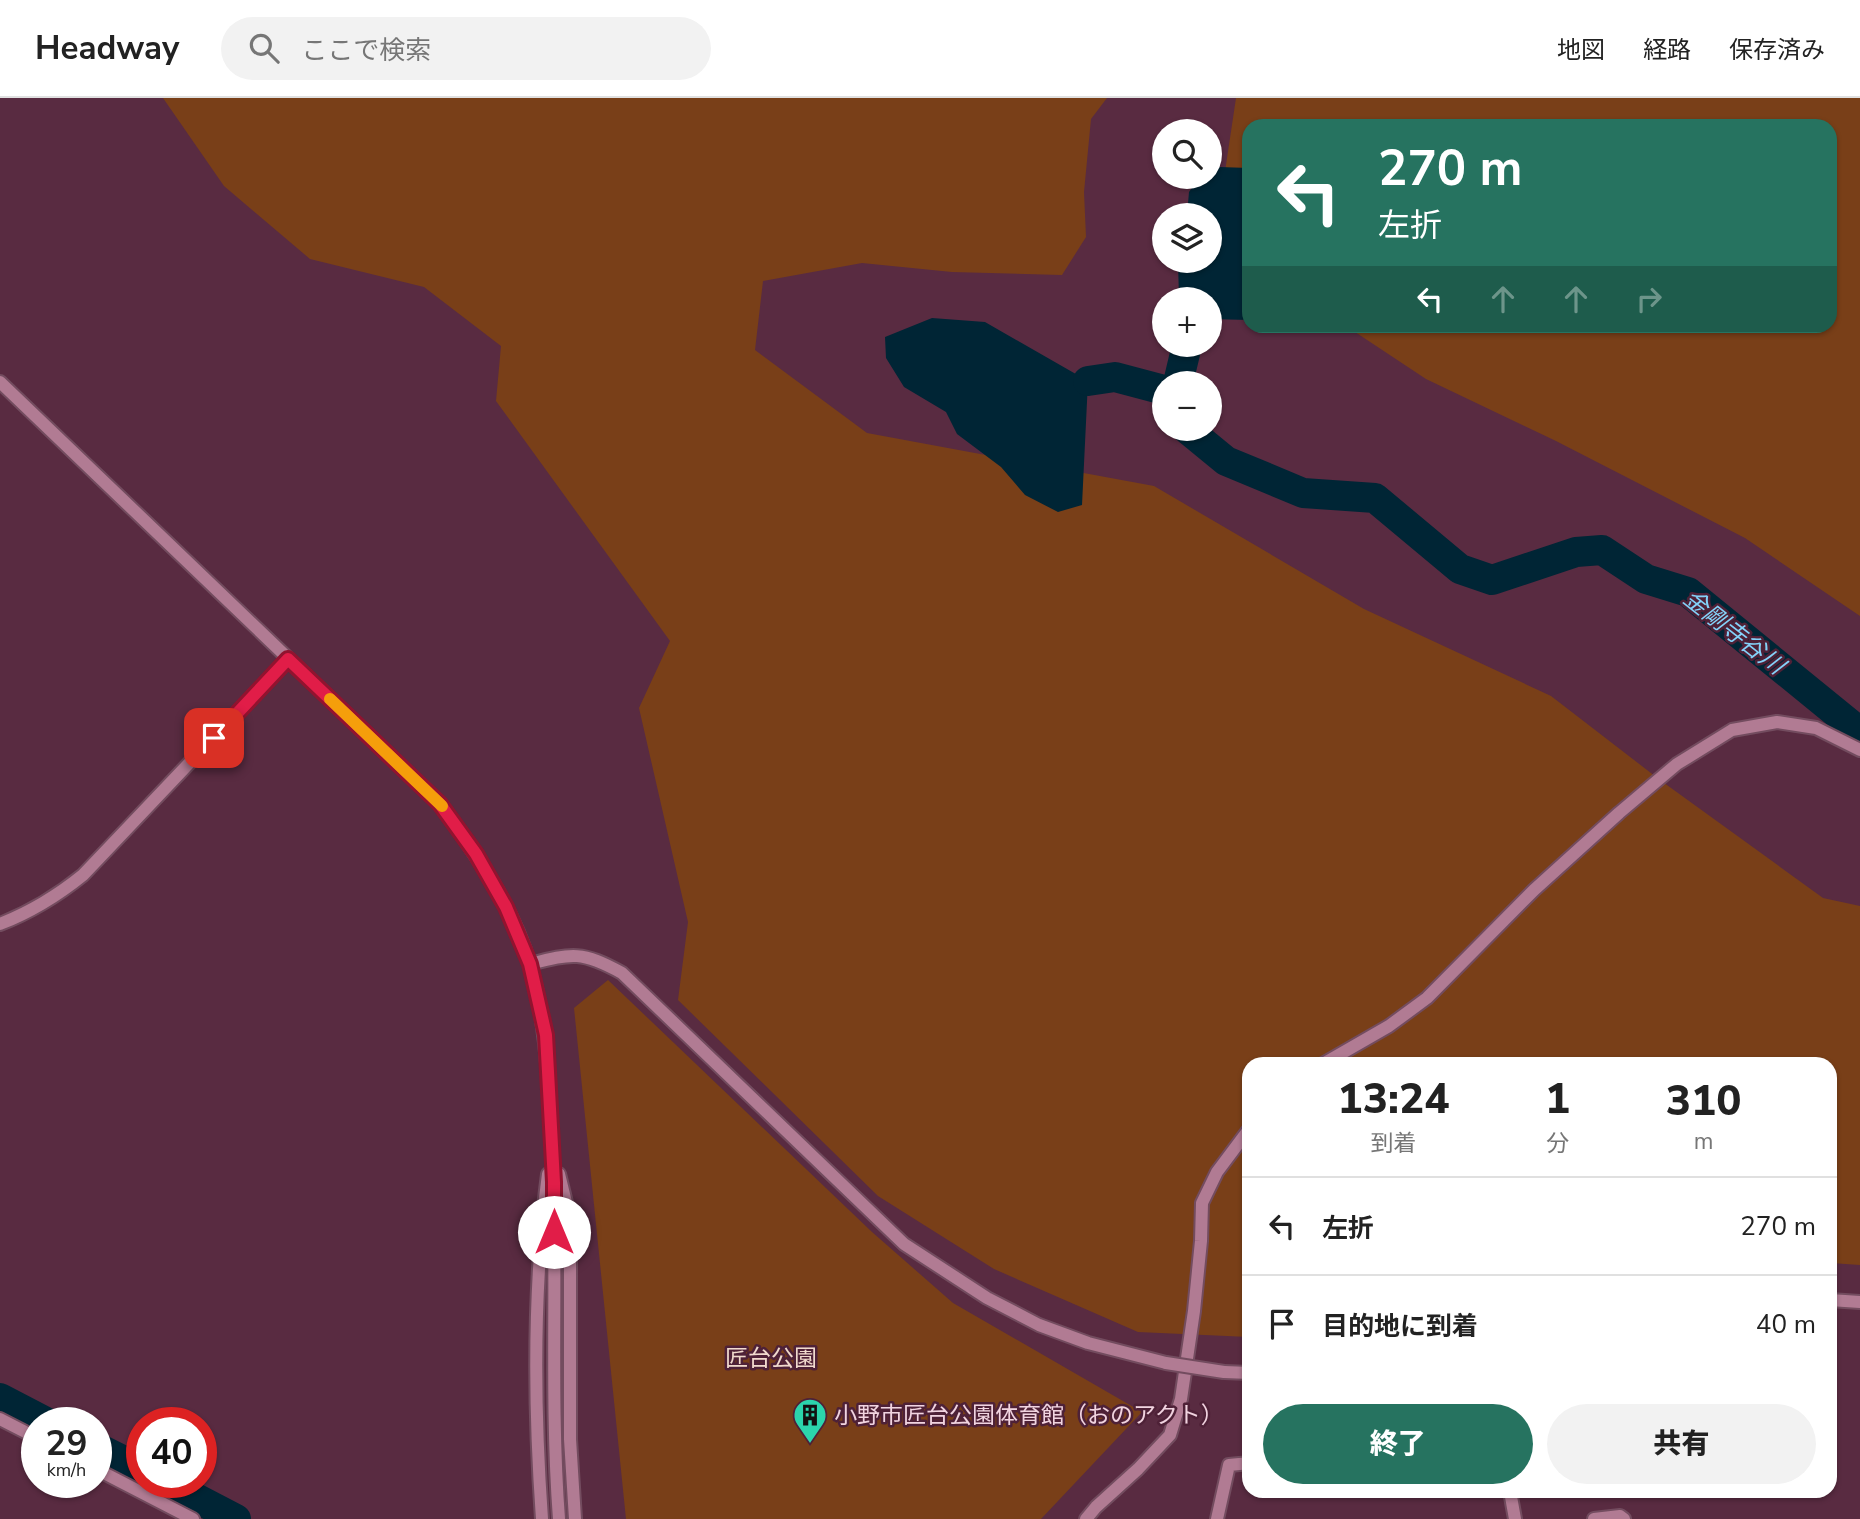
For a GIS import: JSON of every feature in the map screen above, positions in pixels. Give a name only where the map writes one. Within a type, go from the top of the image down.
[{"type":"street","points":[[0,382],[440,804],[476,854],[506,907],[530,964],[546,1035],[554,1182],[554,1450],[559,1519]]},
{"type":"street","points":[[0,924],[24,915],[57,897],[83,875],[288,659]]},
{"type":"street","points":[[1335,1057],[1427,999],[1534,890],[1619,813],[1677,764],[1732,730],[1777,722],[1816,728],[1860,750]]},
{"type":"street","points":[[530,964],[564,955],[593,957],[622,973],[904,1244],[986,1298],[1039,1325],[1088,1343],[1166,1363],[1242,1373]]},
{"type":"street","points":[[1086,1519],[1170,1435],[1181,1399],[1195,1311],[1202,1203],[1217,1172],[1242,1139]]},
{"type":"street","points":[[542,1519],[537,1459],[537,1364],[541,1222],[552,1143]]},
{"type":"street","points":[[552,1143],[570,1219],[570,1439],[575,1519]]},
{"type":"street","points":[[1837,1300],[1860,1302]]},
{"type":"street","points":[[0,1419],[21,1430]]},
{"type":"street","points":[[1217,1519],[1229,1465],[1242,1464]]},
{"type":"street","points":[[112,1477],[193,1519]]},
{"type":"street","points":[[1511,1498],[1515,1519]]},
{"type":"street","points":[[1594,1519],[1620,1516],[1624,1519]]},
{"type":"green space","points":[[163,98],[1107,98],[1091,119],[1084,192],[1086,237],[1062,275],[952,272],[862,263],[763,281],[755,350],[867,433],[1154,486],[1364,609],[1551,696],[1660,780],[1823,898],[1860,906],[1860,1265],[1837,1263],[1837,1057],[1242,1057],[1242,1337],[1138,1332],[994,1269],[878,1196],[678,1000],[688,922],[639,708],[670,641],[496,401],[501,346],[424,287],[310,259],[224,186]]},
{"type":"green space","points":[[1236,98],[1860,98],[1860,616],[1745,538],[1556,441],[1426,379],[1357,333],[1837,333],[1837,119],[1242,119],[1242,235],[1223,185]]},
{"type":"green space","name":"匠台公園","points":[[608,980],[872,1232],[953,1303],[1142,1412],[1041,1519],[626,1519],[574,1008]]},
{"type":"water","points":[[1222,167],[1242,168],[1242,320],[1222,319],[1222,287],[1179,287],[1178,273],[1222,273],[1222,203],[1188,203],[1191,189],[1222,189]]},
{"type":"water","points":[[932,318],[985,322],[1088,381],[1082,505],[1058,512],[1025,495],[1001,467],[957,434],[946,412],[904,387],[886,358],[885,337]]},
{"type":"waterway","name":"金剛寺谷川","points":[[1181,371],[1184,357]]},
{"type":"waterway","name":"金剛寺谷川","points":[[1088,381],[1115,377],[1152,387]]},
{"type":"waterway","name":"金剛寺谷川","points":[[1202,441],[1226,461],[1303,493],[1375,498],[1460,569],[1492,580],[1576,552],[1602,550],[1646,579],[1688,592],[1860,732]]},
{"type":"waterway","points":[[0,1398],[21,1409]]},
{"type":"waterway","points":[[112,1455],[126,1462]]},
{"type":"waterway","points":[[196,1498],[236,1519]]},
{"type":"slow traffic","points":[[330,699],[442,806]]},
{"type":"place","name":"小野市匠台公園体育館（おのアクト）","points":[[810,1445]]},
{"type":"route","points":[[214,738],[288,659],[440,804],[476,854],[506,907],[530,964],[546,1035],[554,1232]]}]
